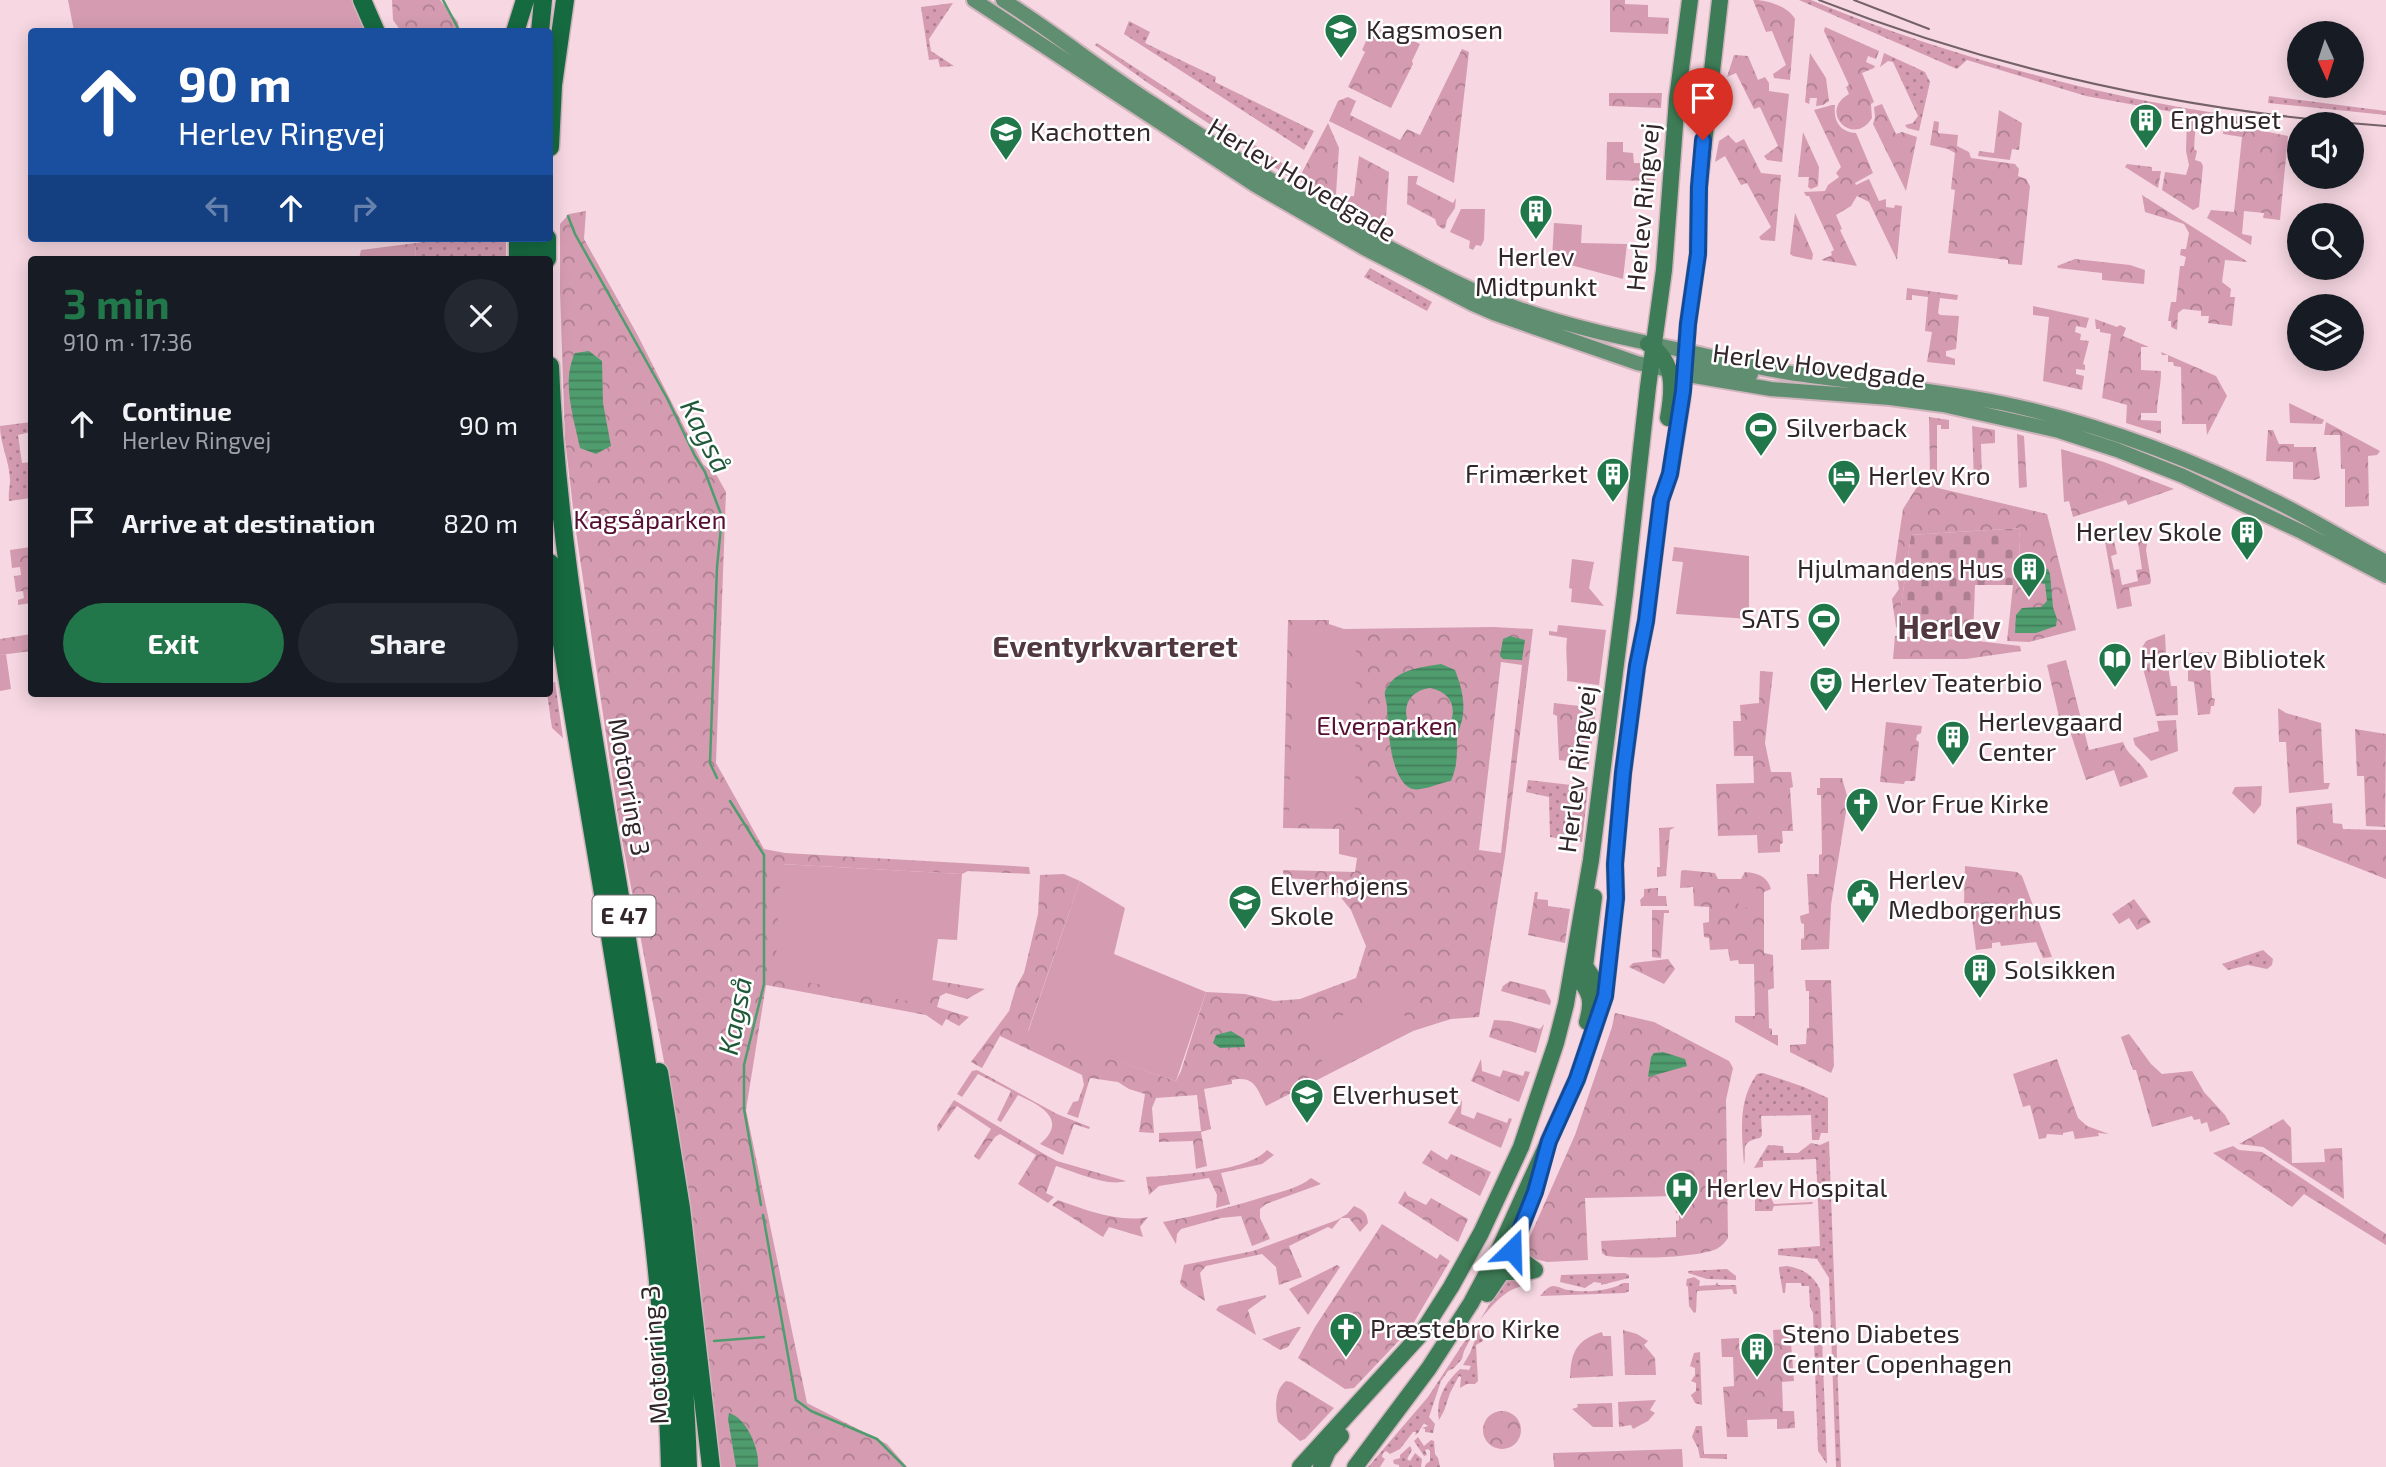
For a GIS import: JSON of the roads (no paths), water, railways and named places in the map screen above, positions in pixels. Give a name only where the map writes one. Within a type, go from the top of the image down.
[{"type":"highway","points":[[362,0],[375,28]]},
{"type":"highway","points":[[516,28],[525,0]]},
{"type":"highway","points":[[540,28],[543,0]]},
{"type":"highway","points":[[553,85],[565,0]]},
{"type":"highway","name":"Motorring 3","points":[[553,433],[576,633],[624,916],[671,1232],[685,1380],[688,1467]]},
{"type":"highway","name":"Motorring 3","points":[[553,582],[641,1138],[668,1383],[670,1467]]},
{"type":"highway","points":[[624,916],[640,971],[668,1121],[701,1367],[711,1467]]},
{"type":"highway","points":[[701,1367],[703,1467]]},
{"type":"highway","points":[[685,1380],[695,1433],[697,1467]]},
{"type":"main road","name":"Herlev Hovedgade","points":[[974,0],[1037,48],[1287,204],[1376,254],[1473,304],[1515,322],[1747,374],[1787,373],[1892,386],[2001,403],[2065,418],[2124,437],[2280,503],[2386,562]]},
{"type":"main road","points":[[986,0],[1043,37],[1056,35]]},
{"type":"main road","name":"Herlev Hovedgade","points":[[1003,0],[1153,104],[1300,198],[1375,241],[1514,307],[1771,389],[1943,405],[2059,431],[2118,450],[2183,476],[2386,576]]},
{"type":"main road","name":"Herlev Ringvej","points":[[1355,1467],[1414,1390],[1471,1303],[1521,1205],[1577,1079],[1598,988],[1616,898],[1615,864],[1623,773],[1637,666],[1646,621],[1661,500],[1670,474],[1665,357],[1668,221],[1677,99],[1690,0]]},
{"type":"main road","name":"Herlev Ringvej","points":[[1302,1466],[1421,1334],[1451,1287],[1481,1233],[1521,1147],[1544,1082],[1566,1004],[1593,841],[1634,501],[1665,357],[1698,254],[1699,187],[1720,0]]},
{"type":"main road","points":[[1037,48],[1051,45],[1060,49],[1164,119],[1183,123]]},
{"type":"main road","points":[[1593,841],[1595,880],[1584,962],[1598,988]]},
{"type":"main road","points":[[1571,973],[1598,988]]},
{"type":"main road","points":[[1566,1004],[1572,993],[1598,988]]},
{"type":"main road","points":[[1577,1079],[1578,1055],[1591,1007],[1590,997],[1598,988]]},
{"type":"main road","points":[[1414,1390],[1434,1372],[1497,1276],[1506,1271],[1520,1273],[1535,1270],[1513,1255],[1512,1250],[1532,1201],[1549,1141]]},
{"type":"main road","points":[[1321,1467],[1328,1451],[1355,1421],[1379,1383]]},
{"type":"waterway","name":"Kagså","points":[[443,0],[458,28]]},
{"type":"waterway","name":"Kagså","points":[[568,216],[575,234],[667,398],[705,472],[722,517],[717,567],[710,763],[717,778]]},
{"type":"waterway","name":"Kagså","points":[[730,801],[764,855],[764,984],[744,1065],[744,1109],[761,1205]]},
{"type":"waterway","name":"Kagså","points":[[763,1215],[796,1400],[811,1411],[877,1439],[905,1467]]},
{"type":"waterway","points":[[714,1341],[764,1337]]},
{"type":"tram line","points":[[1819,0],[1957,48],[2098,84],[2241,110],[2386,126]]},
{"type":"tram line","points":[[1854,0],[1929,29]]},
{"type":"place","name":"Kagsmosen","points":[[1341,60]]},
{"type":"place","name":"Enghuset","points":[[2146,150]]},
{"type":"place","name":"Kachotten","points":[[1006,162]]},
{"type":"place","name":"Herlev Midtpunkt","points":[[1536,241]]},
{"type":"place","name":"Silverback","points":[[1761,458]]},
{"type":"place","name":"Frimærket","points":[[1613,504]]},
{"type":"place","name":"Herlev Kro","points":[[1844,506]]},
{"type":"place","name":"Herlev Skole","points":[[2247,562]]},
{"type":"place","name":"Hjulmandens Hus","points":[[2029,599]]},
{"type":"place","name":"SATS","points":[[1824,649]]},
{"type":"place","name":"Herlev Bibliotek","points":[[2115,689]]},
{"type":"place","name":"Herlev Teaterbio","points":[[1826,713]]},
{"type":"place","name":"Herlevgaard Center","points":[[1953,767]]},
{"type":"place","name":"Vor Frue Kirke","points":[[1862,834]]},
{"type":"place","name":"Herlev Medborgerhus","points":[[1863,925]]},
{"type":"place","name":"Elverhøjens Skole","points":[[1245,931]]},
{"type":"place","name":"Solsikken","points":[[1980,1000]]},
{"type":"place","name":"Elverhuset","points":[[1307,1125]]},
{"type":"place","name":"Herlev Hospital","points":[[1682,1218]]},
{"type":"place","name":"Præstebro Kirke","points":[[1346,1359]]},
{"type":"place","name":"Steno Diabetes Center Copenhagen","points":[[1757,1379]]},
{"type":"district","name":"Herlev","points":[[1949,627]]},
{"type":"district","name":"Eventyrkvarteret","points":[[1115,647]]},
{"type":"park label","name":"Kagsåparken","points":[[650,520]]},
{"type":"park label","name":"Elverparken","points":[[1387,726]]}]
